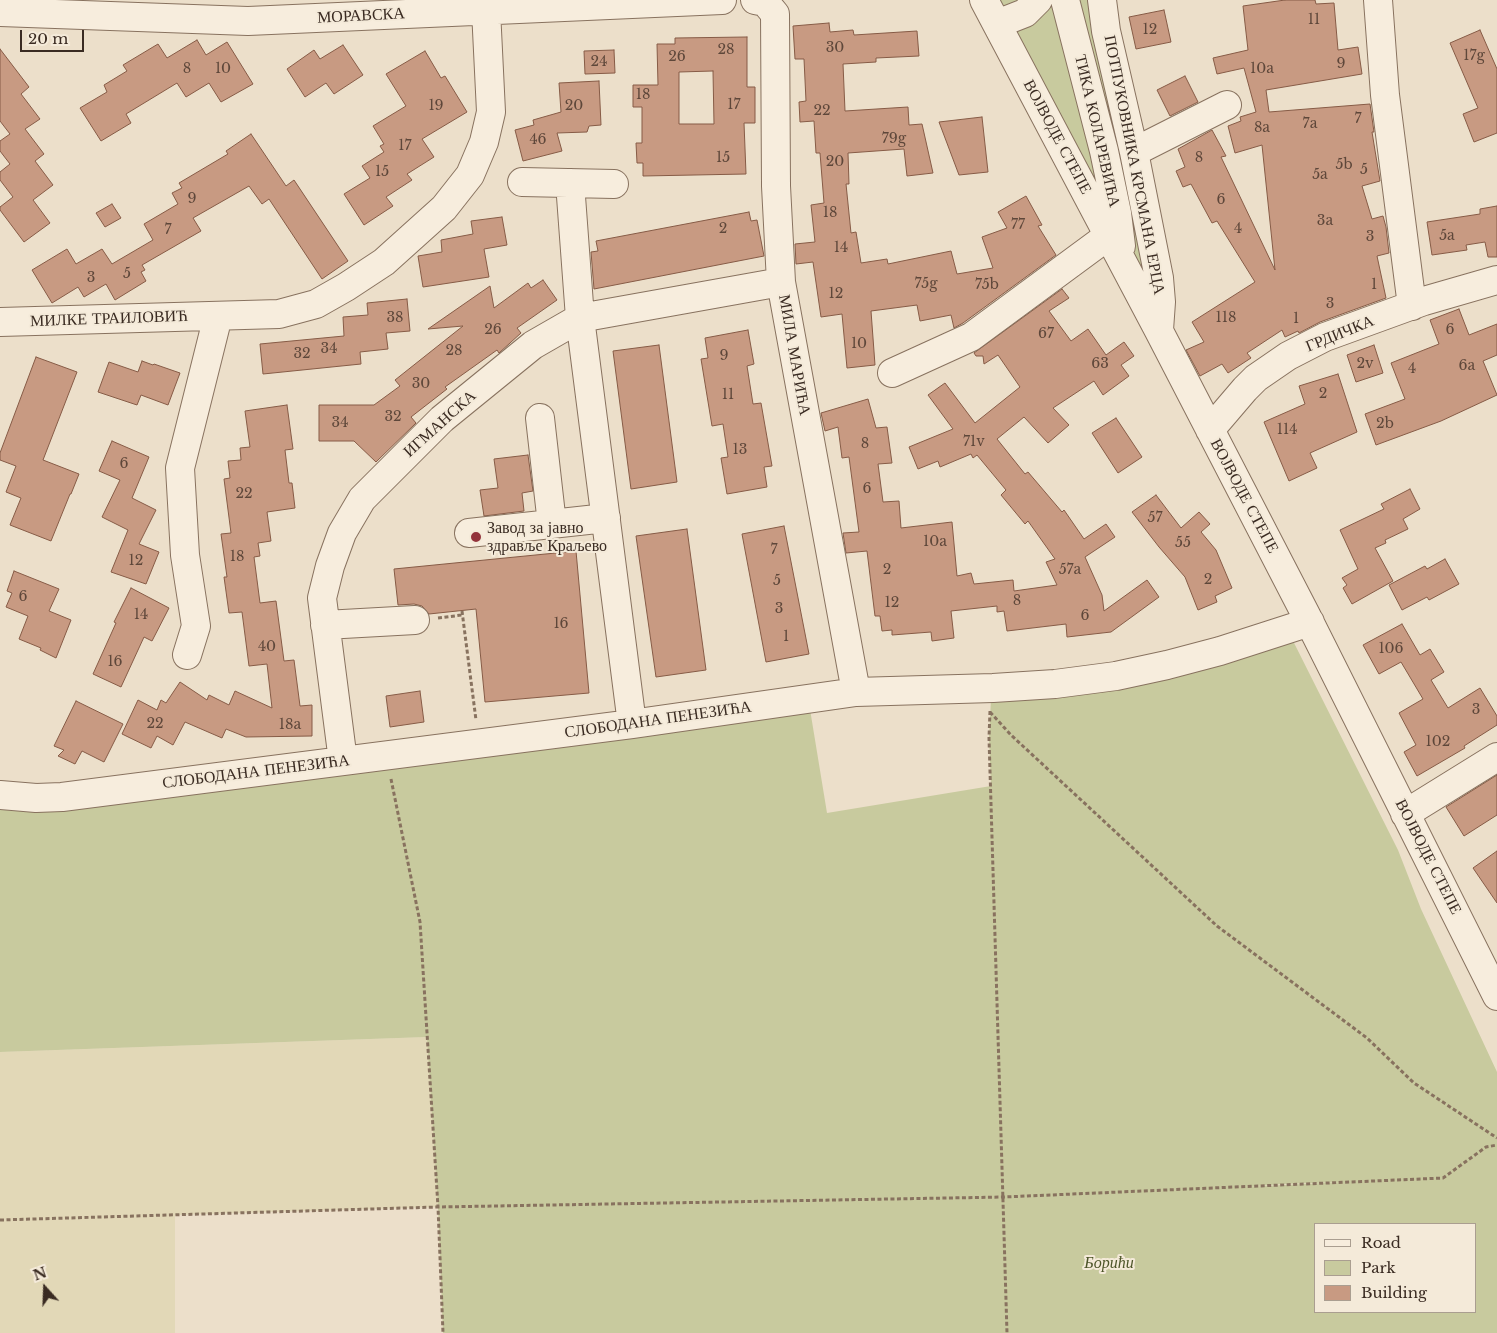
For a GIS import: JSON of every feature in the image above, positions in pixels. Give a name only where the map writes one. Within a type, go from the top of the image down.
[{"type":"street","name":"МОРАВСКА","points":[[0,12],[248,21],[722,0]]},
{"type":"street","name":"ВОЈВОДЕ СТЕПЕ","points":[[984,0],[1159,331],[1310,622],[1405,814],[1493,978]]},
{"type":"street","points":[[997,24],[1025,14],[1038,0]]},
{"type":"street","name":"ТИКА КОЛАРЕВИЋА","points":[[1066,0],[1104,151],[1117,213],[1122,262]]},
{"type":"street","name":"ПОТПУКОВНИКА КРСМАНА ЕРЦА","points":[[1102,0],[1106,31],[1134,152],[1159,278],[1161,302],[1159,331]]},
{"type":"street","points":[[1378,0],[1385,95],[1412,306]]},
{"type":"street","name":"МИЛА МАРИЋА","points":[[765,7],[781,282],[856,692]]},
{"type":"street","name":"МИЛКЕ ТРАИЛОВИЋ","points":[[0,322],[279,314],[316,304],[346,287],[384,262],[444,208],[470,175],[484,142],[491,112],[486,10]]},
{"type":"street","points":[[1134,152],[1227,105]]},
{"type":"street","points":[[522,182],[614,184]]},
{"type":"street","points":[[570,183],[580,318],[632,724]]},
{"type":"street","points":[[892,373],[971,338],[1108,236]]},
{"type":"street","name":"ГРДИЧКА","points":[[1210,430],[1256,378],[1288,356],[1325,338],[1412,306],[1497,280]]},
{"type":"street","name":"ИГМАНСКА","points":[[343,761],[322,598],[330,566],[342,533],[362,500],[442,419],[533,345],[580,318],[781,282]]},
{"type":"street","points":[[187,655],[196,626],[186,555],[180,468],[218,316]]},
{"type":"street","points":[[540,418],[552,524]]},
{"type":"street","points":[[469,533],[606,518]]},
{"type":"street","points":[[325,625],[415,620]]},
{"type":"street","name":"СЛОБОДАНА ПЕНЕЗИЋА","points":[[0,796],[13,798],[62,797],[632,724],[856,692],[989,700],[1055,684],[1116,676],[1167,665],[1220,651],[1310,622]]},
{"type":"street","points":[[1405,814],[1497,757]]},
{"type":"path","points":[[462,611],[479,743]]},
{"type":"path","points":[[989,700],[1011,735],[1217,926],[1367,1038],[1414,1083],[1497,1138]]},
{"type":"path","points":[[989,700],[1007,1333]]},
{"type":"path","points":[[387,755],[420,922],[438,1207],[443,1333]]},
{"type":"path","points":[[0,1220],[438,1207],[1004,1197],[1443,1178],[1486,1147],[1497,1145]]},
{"type":"shaded area","points":[[428,1037],[438,1207],[175,1215],[175,1333],[0,1333],[0,1052]]},
{"type":"green space","points":[[984,0],[1102,0],[1159,331]]},
{"type":"green space","name":"Борићи","points":[[1282,619],[1398,850],[1421,909],[1497,1072],[1497,1333],[443,1333],[438,1207],[427,1037],[0,1052],[0,788],[11,790],[807,691],[827,813],[991,786],[989,738],[992,680],[1113,668]],"holes":[[[1343,1182],[1243,1187],[1284,1184]]]},
{"type":"building","points":[[1285,0],[1315,0],[1316,4],[1334,3],[1338,50],[1358,47],[1362,74],[1266,90],[1269,112],[1370,104],[1374,132],[1372,132],[1380,181],[1362,186],[1372,219],[1383,216],[1386,227],[1389,253],[1377,256],[1386,298],[1320,322],[1299,333],[1298,331],[1285,337],[1282,330],[1247,353],[1251,358],[1228,373],[1222,364],[1200,376],[1186,350],[1204,342],[1192,322],[1255,282],[1217,221],[1212,223],[1191,184],[1183,187],[1176,171],[1185,167],[1178,149],[1212,130],[1226,156],[1221,157],[1275,270],[1262,145],[1235,153],[1228,126],[1241,121],[1240,117],[1256,112],[1244,68],[1217,74],[1213,58],[1248,50],[1243,6]]},
{"type":"building","points":[[1164,10],[1171,42],[1136,49],[1129,17]]},
{"type":"building","points":[[829,23],[830,32],[853,30],[854,35],[917,31],[919,56],[876,58],[876,62],[843,64],[845,111],[908,107],[909,125],[922,124],[933,173],[907,176],[904,149],[848,153],[849,184],[846,184],[851,233],[856,232],[861,263],[887,259],[888,264],[951,251],[957,274],[993,268],[982,237],[1007,228],[998,212],[1026,196],[1042,225],[1038,226],[1056,255],[954,328],[951,315],[920,321],[917,305],[871,311],[875,365],[847,368],[842,314],[821,317],[813,262],[796,264],[795,244],[815,242],[811,205],[824,203],[820,153],[816,153],[814,121],[800,122],[799,102],[806,101],[804,59],[795,59],[793,26]]},
{"type":"building","points":[[1480,30],[1497,69],[1497,133],[1474,142],[1463,114],[1478,108],[1450,43]]},
{"type":"building","points":[[747,37],[747,87],[755,87],[755,123],[744,123],[746,174],[643,176],[643,163],[637,163],[636,143],[642,143],[642,107],[633,107],[633,85],[658,85],[657,44],[675,44],[675,38]],"holes":[[[713,71],[714,124],[679,124],[679,72]]]},
{"type":"building","points":[[197,40],[206,55],[227,42],[253,84],[221,102],[209,83],[186,97],[177,83],[126,114],[131,123],[101,141],[80,108],[107,92],[104,85],[127,71],[123,65],[158,44],[167,58]]},
{"type":"building","points":[[343,45],[363,75],[334,94],[326,83],[305,97],[287,69],[314,50],[320,59]]},
{"type":"building","points":[[0,49],[29,87],[21,94],[40,119],[25,129],[44,154],[35,161],[53,185],[33,200],[50,223],[24,242],[0,210],[0,207],[13,197],[0,180],[0,172],[10,164],[0,151],[0,141],[10,134],[0,121]]},
{"type":"building","points":[[614,50],[615,73],[585,74],[584,51]]},
{"type":"building","points":[[425,51],[441,78],[445,76],[467,112],[422,139],[434,157],[407,174],[412,180],[386,197],[393,206],[364,225],[344,194],[370,178],[362,166],[384,152],[380,146],[384,144],[373,126],[406,106],[386,74]]},
{"type":"building","points":[[1185,76],[1198,102],[1170,116],[1157,90]]},
{"type":"building","points":[[599,81],[601,125],[589,126],[587,132],[557,133],[562,151],[523,161],[515,130],[534,125],[533,120],[561,112],[559,83]]},
{"type":"building","points":[[982,117],[988,172],[959,175],[939,122]]},
{"type":"building","points":[[251,134],[286,186],[294,180],[348,261],[322,279],[269,199],[262,204],[249,186],[193,218],[201,231],[142,265],[145,270],[141,272],[146,281],[115,300],[106,284],[84,297],[78,287],[52,303],[32,270],[67,249],[76,264],[102,249],[112,264],[153,240],[144,224],[178,204],[172,193],[182,188],[179,183],[228,154],[226,151]]},
{"type":"building","points":[[112,204],[121,218],[105,227],[96,213]]},
{"type":"building","points":[[1497,206],[1497,257],[1488,257],[1485,242],[1466,245],[1467,250],[1432,255],[1427,222],[1480,214],[1480,209]]},
{"type":"building","points":[[749,212],[751,221],[757,220],[764,256],[594,289],[591,252],[598,251],[596,241]]},
{"type":"building","points":[[502,217],[507,245],[484,249],[489,277],[423,287],[418,256],[442,252],[441,240],[473,234],[471,221]]},
{"type":"building","points":[[543,280],[557,300],[517,328],[521,333],[499,353],[497,350],[445,387],[447,389],[411,417],[416,423],[376,462],[354,441],[319,441],[319,405],[374,405],[400,386],[395,380],[463,326],[428,329],[490,286],[494,308],[528,283],[531,288]]},
{"type":"building","points":[[1062,289],[1069,298],[1049,311],[1071,341],[1088,329],[1106,355],[1124,342],[1134,356],[1121,365],[1129,376],[1103,395],[1094,381],[1053,408],[1069,425],[1048,443],[1024,417],[997,439],[1025,474],[1028,472],[1062,512],[1064,510],[1084,539],[1106,524],[1115,537],[1085,557],[1102,595],[1104,611],[1147,580],[1159,597],[1111,632],[1067,637],[1066,624],[1007,631],[1004,611],[997,612],[997,606],[951,611],[954,638],[932,641],[931,632],[892,635],[892,630],[882,631],[880,616],[875,616],[867,551],[846,553],[843,533],[859,532],[849,457],[842,458],[838,427],[825,431],[821,413],[868,399],[876,428],[887,427],[892,463],[878,464],[883,502],[899,501],[901,528],[952,522],[957,576],[971,573],[974,584],[1013,580],[1014,591],[1057,585],[1046,562],[1055,559],[1028,521],[1025,524],[1001,495],[1006,490],[977,455],[973,458],[971,454],[940,467],[938,461],[918,469],[909,447],[953,429],[928,395],[945,383],[975,423],[1020,387],[998,355],[984,364],[983,356],[976,356],[974,353]]},
{"type":"building","points":[[407,299],[410,331],[386,333],[388,349],[360,352],[361,364],[263,374],[260,344],[344,336],[343,317],[368,315],[367,303]]},
{"type":"building","points":[[1459,309],[1469,335],[1497,324],[1497,355],[1483,361],[1497,395],[1441,421],[1376,445],[1365,414],[1405,399],[1391,363],[1439,344],[1430,320]]},
{"type":"building","points":[[748,330],[754,364],[747,366],[753,404],[761,403],[772,466],[764,467],[767,487],[727,494],[721,458],[728,457],[723,424],[712,426],[701,359],[708,358],[705,338]]},
{"type":"building","points":[[659,345],[677,482],[631,489],[613,351]]},
{"type":"building","points":[[1374,345],[1383,373],[1356,382],[1347,355]]},
{"type":"building","points":[[36,357],[77,372],[43,460],[79,474],[51,541],[10,525],[21,498],[6,492],[16,466],[0,460],[0,453]]},
{"type":"building","points":[[142,361],[180,373],[168,405],[141,395],[137,405],[98,392],[109,362],[138,372]]},
{"type":"building","points":[[1338,374],[1357,432],[1310,453],[1317,468],[1289,481],[1264,422],[1305,404],[1299,386]]},
{"type":"building","points":[[287,405],[293,449],[285,450],[289,483],[292,483],[295,508],[267,512],[271,541],[258,543],[260,556],[254,557],[260,603],[276,601],[284,661],[294,660],[300,706],[312,705],[312,736],[246,737],[226,729],[222,738],[185,722],[173,745],[157,736],[151,748],[122,734],[138,700],[157,710],[161,700],[166,703],[180,682],[207,700],[209,695],[229,705],[235,691],[272,708],[267,664],[249,666],[242,612],[229,613],[224,577],[227,577],[221,534],[231,533],[224,479],[230,478],[228,461],[241,460],[240,448],[250,447],[245,411]]},
{"type":"building","points":[[1116,418],[1142,457],[1118,473],[1092,433]]},
{"type":"building","points":[[112,441],[149,457],[132,498],[156,510],[139,544],[159,552],[146,584],[111,572],[128,530],[102,517],[120,480],[99,471]]},
{"type":"building","points":[[528,455],[533,491],[522,493],[524,511],[484,516],[480,490],[498,488],[494,459]]},
{"type":"building","points":[[1410,489],[1420,509],[1403,519],[1408,529],[1385,540],[1386,543],[1375,548],[1393,581],[1352,604],[1343,588],[1347,585],[1342,578],[1358,569],[1340,530],[1384,509],[1381,504]]},
{"type":"building","points":[[1156,495],[1181,528],[1199,512],[1210,524],[1201,532],[1216,550],[1232,588],[1215,596],[1217,602],[1198,610],[1185,577],[1132,512]]},
{"type":"building","points":[[784,526],[809,654],[766,662],[742,534]]},
{"type":"building","points":[[687,529],[706,670],[656,677],[636,536]]},
{"type":"building","points":[[576,551],[589,693],[485,702],[476,609],[429,614],[422,606],[414,604],[398,605],[394,569]]},
{"type":"building","points":[[1445,559],[1459,584],[1429,600],[1427,597],[1402,610],[1389,585],[1425,566],[1427,569]]},
{"type":"building","points":[[14,571],[59,589],[49,611],[71,620],[56,658],[40,650],[41,648],[19,639],[28,616],[6,607],[12,593],[7,591]]},
{"type":"building","points":[[131,588],[169,608],[152,641],[144,637],[121,687],[93,674],[116,623],[114,622]]},
{"type":"building","points":[[1402,624],[1420,655],[1430,649],[1444,672],[1431,680],[1448,708],[1480,688],[1497,716],[1497,725],[1464,746],[1465,748],[1417,776],[1404,752],[1416,745],[1399,713],[1423,699],[1401,662],[1379,674],[1363,645]]},
{"type":"building","points":[[420,691],[424,722],[390,727],[386,696]]},
{"type":"building","points":[[76,701],[123,724],[104,762],[82,751],[75,764],[58,756],[64,750],[54,746]]},
{"type":"building","points":[[1497,775],[1497,815],[1464,836],[1446,807]]},
{"type":"building","points":[[1497,851],[1497,903],[1473,868]]},
{"type":"place","name":"Завод за јавно здравље Краљево","points":[[476,537]]}]
